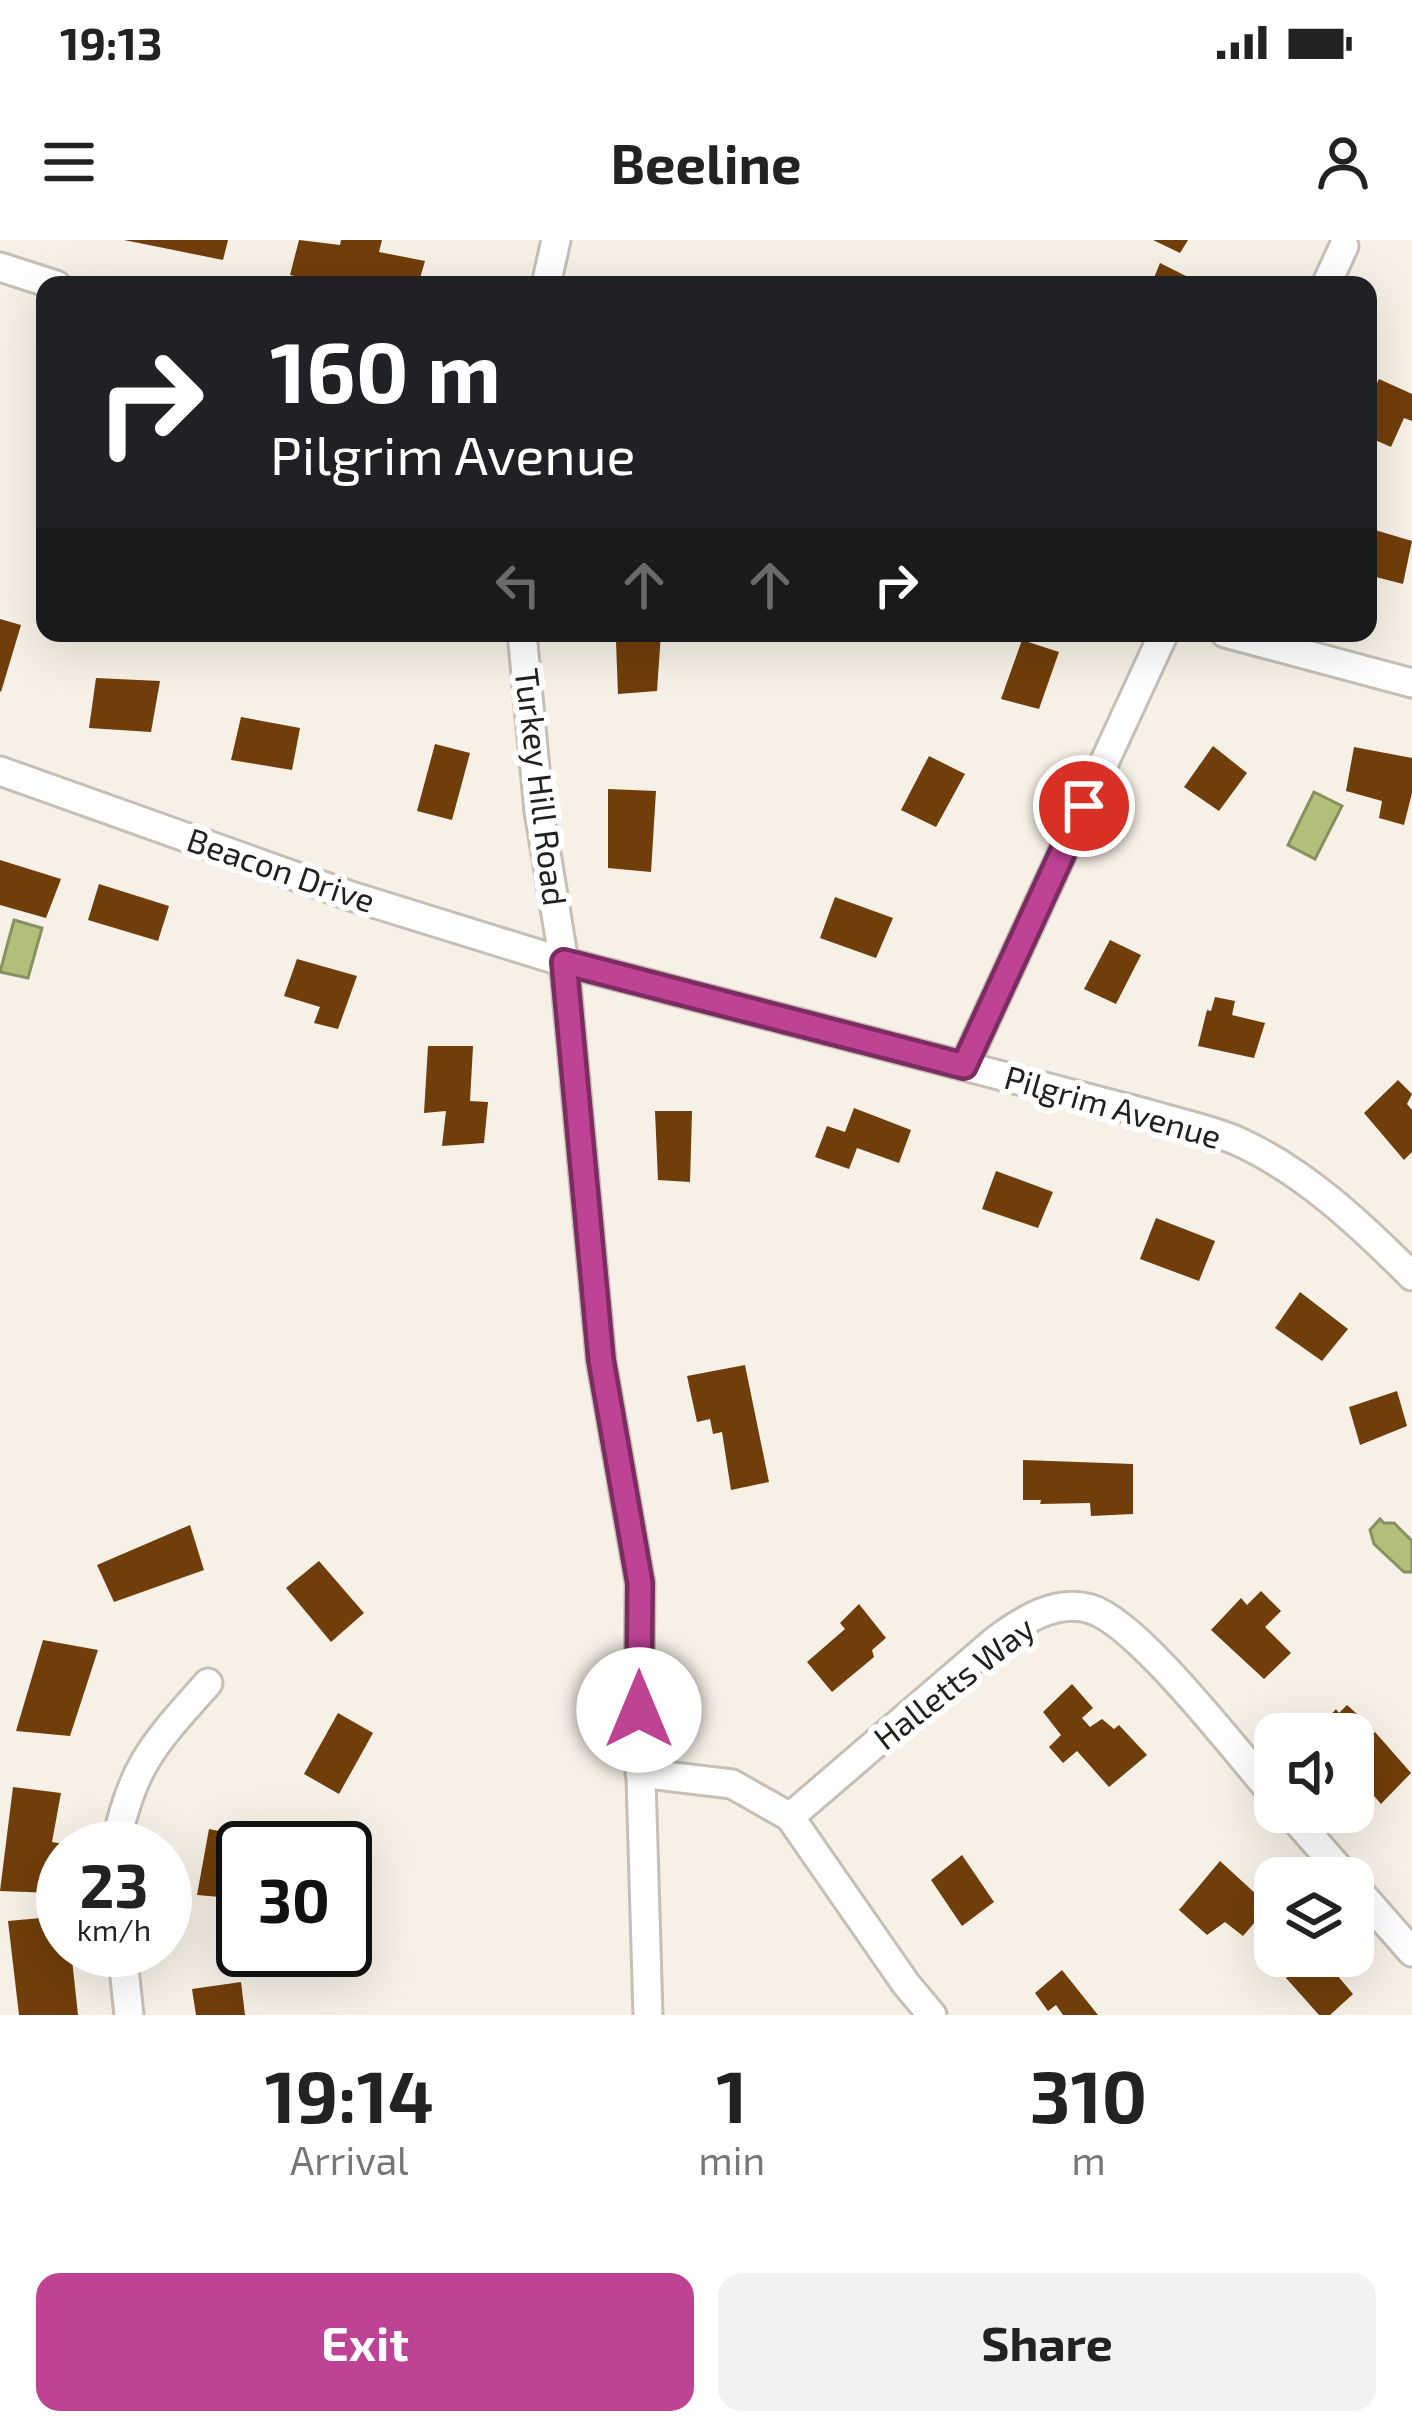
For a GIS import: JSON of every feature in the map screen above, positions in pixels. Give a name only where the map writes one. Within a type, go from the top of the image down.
[{"type":"street","points":[[548,276],[556,240]]},
{"type":"street","points":[[1330,276],[1344,246]]},
{"type":"street","points":[[0,267],[36,279]]},
{"type":"street","name":"Turkey Hill Road","points":[[523,642],[539,811],[564,962],[601,1360],[640,1583],[648,2015]]},
{"type":"street","points":[[964,1066],[1160,642]]},
{"type":"street","points":[[1259,642],[1412,683]]},
{"type":"street","name":"Beacon Drive","points":[[0,771],[351,896],[564,962]]},
{"type":"street","name":"Pilgrim Avenue","points":[[564,962],[1234,1140],[1299,1176],[1358,1223],[1412,1276]]},
{"type":"street","name":"Halletts Way","points":[[790,1816],[996,1640],[1033,1616],[1066,1606],[1088,1608],[1136,1637],[1254,1772]]},
{"type":"street","points":[[121,1821],[136,1771],[208,1683]]},
{"type":"street","points":[[640,1773],[733,1784],[790,1816],[932,2015]]},
{"type":"street","points":[[1308,1833],[1329,1857]]},
{"type":"street","points":[[1374,1908],[1412,1952]]},
{"type":"street","points":[[125,1977],[129,2015]]},
{"type":"shaded area","points":[[1314,792],[1342,806],[1315,859],[1288,845]]},
{"type":"shaded area","points":[[14,920],[42,928],[28,978],[0,972]]},
{"type":"shaded area","points":[[1380,1519],[1394,1523],[1412,1541],[1412,1572],[1404,1572],[1374,1544],[1370,1530]]},
{"type":"building","points":[[124,240],[228,240],[223,260]]},
{"type":"building","points":[[299,240],[340,245],[341,240],[382,240],[379,252],[425,261],[421,276],[290,275]]},
{"type":"building","points":[[1153,240],[1188,240],[1180,253]]},
{"type":"building","points":[[1160,263],[1186,276],[1155,276]]},
{"type":"building","points":[[1379,379],[1412,394],[1412,421],[1404,418],[1391,447],[1377,441]]},
{"type":"building","points":[[1377,531],[1412,541],[1403,584],[1377,577]]},
{"type":"building","points":[[0,619],[21,625],[1,692],[0,691]]},
{"type":"building","points":[[616,642],[660,642],[657,691],[618,694]]},
{"type":"building","points":[[1021,642],[1059,652],[1039,709],[1001,699]]},
{"type":"building","points":[[96,678],[160,681],[151,732],[89,728]]},
{"type":"building","points":[[241,717],[300,728],[292,770],[231,760]]},
{"type":"building","points":[[435,744],[470,753],[452,820],[417,811]]},
{"type":"building","points":[[1213,746],[1247,773],[1219,811],[1184,787]]},
{"type":"building","points":[[1354,747],[1412,758],[1412,793],[1404,825],[1379,818],[1382,801],[1346,791]]},
{"type":"building","points":[[929,756],[965,774],[936,827],[901,810]]},
{"type":"building","points":[[608,789],[656,791],[651,872],[608,868]]},
{"type":"building","points":[[0,860],[61,879],[46,918],[0,905]]},
{"type":"building","points":[[99,884],[169,906],[158,941],[88,920]]},
{"type":"building","points":[[835,897],[893,918],[876,958],[820,938]]},
{"type":"building","points":[[1110,940],[1141,955],[1116,1004],[1084,989]]},
{"type":"building","points":[[297,959],[357,976],[338,1029],[314,1023],[320,1007],[284,996]]},
{"type":"building","points":[[1215,997],[1235,1001],[1232,1015],[1265,1023],[1254,1058],[1198,1046]]},
{"type":"building","points":[[428,1046],[473,1046],[470,1101],[488,1102],[484,1143],[442,1146],[446,1111],[424,1113]]},
{"type":"building","points":[[1398,1080],[1412,1094],[1407,1104],[1412,1110],[1412,1152],[1404,1160],[1364,1113]]},
{"type":"building","points":[[854,1108],[911,1130],[899,1163],[857,1148],[849,1169],[815,1157],[827,1126],[845,1132]]},
{"type":"building","points":[[655,1111],[692,1111],[690,1182],[658,1180]]},
{"type":"building","points":[[996,1171],[1053,1192],[1038,1228],[982,1209]]},
{"type":"building","points":[[1156,1218],[1215,1241],[1199,1281],[1140,1259]]},
{"type":"building","points":[[1300,1292],[1348,1329],[1322,1361],[1275,1328]]},
{"type":"building","points":[[745,1365],[769,1482],[731,1490],[722,1432],[713,1434],[710,1419],[697,1422],[687,1376]]},
{"type":"building","points":[[1397,1391],[1407,1426],[1360,1445],[1349,1407]]},
{"type":"building","points":[[1023,1460],[1133,1464],[1133,1514],[1091,1516],[1090,1503],[1023,1500]]},
{"type":"building","points":[[190,1525],[204,1570],[114,1602],[97,1565]]},
{"type":"building","points":[[319,1561],[364,1613],[331,1642],[286,1588]]},
{"type":"building","points":[[1261,1591],[1281,1611],[1265,1627],[1291,1653],[1264,1679],[1211,1630],[1241,1598],[1247,1605]]},
{"type":"building","points":[[859,1604],[886,1638],[872,1650],[874,1657],[832,1692],[807,1662],[845,1629],[840,1623]]},
{"type":"building","points":[[43,1640],[98,1650],[70,1736],[16,1731]]},
{"type":"building","points":[[1072,1684],[1093,1708],[1082,1718],[1090,1727],[1102,1719],[1114,1729],[1119,1725],[1147,1755],[1109,1787],[1077,1751],[1063,1763],[1049,1747],[1061,1735],[1043,1712]]},
{"type":"building","points":[[338,1713],[373,1733],[339,1794],[304,1774]]},
{"type":"building","points":[[1374,1733],[1411,1773],[1381,1804],[1374,1796]]},
{"type":"building","points":[[13,1787],[61,1793],[56,1821],[36,1821],[36,1892],[0,1891]]},
{"type":"building","points":[[209,1829],[216,1830],[216,1897],[197,1895]]},
{"type":"building","points":[[962,1855],[994,1902],[962,1926],[931,1880]]},
{"type":"building","points":[[1220,1861],[1254,1892],[1254,1923],[1243,1936],[1225,1922],[1207,1935],[1179,1910]]},
{"type":"building","points":[[36,1918],[36,1977],[74,1977],[78,2015],[19,2015],[8,1921]]},
{"type":"building","points":[[1062,1970],[1098,2015],[1063,2015],[1056,2005],[1048,2011],[1035,1993]]},
{"type":"building","points":[[1339,1977],[1353,1994],[1330,2015],[1319,2015],[1286,1978]]},
{"type":"building","points":[[241,1982],[245,2015],[196,2015],[192,1989]]},
{"type":"route","points":[[639,1710],[640,1583],[601,1360],[564,962],[964,1066],[1084,806]]}]
